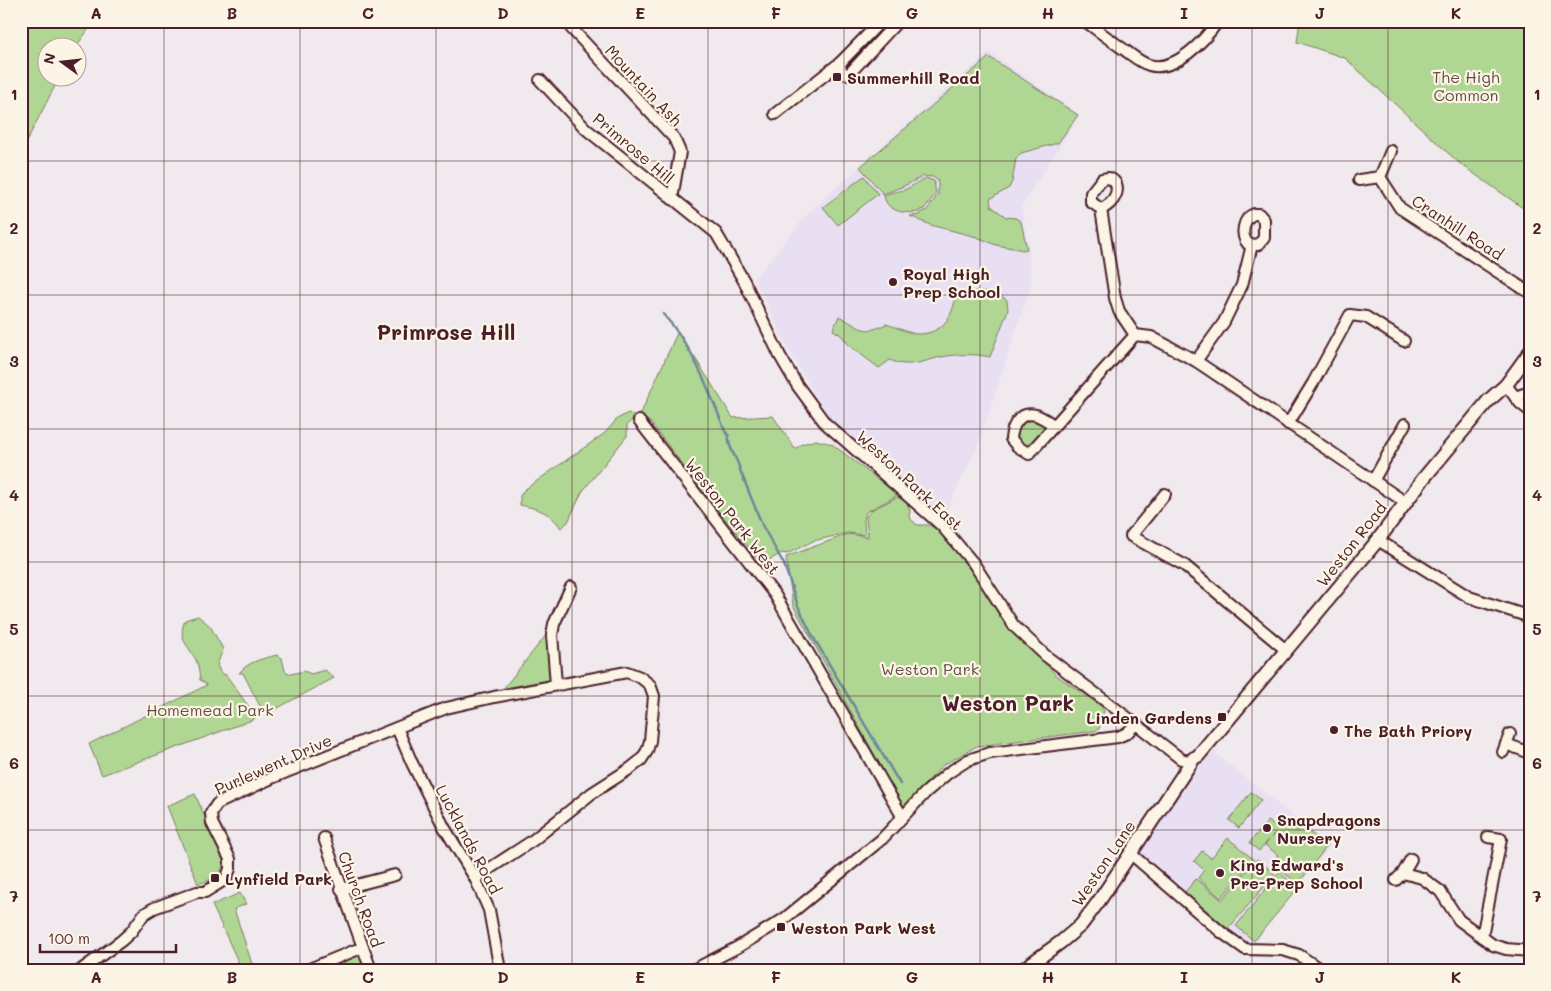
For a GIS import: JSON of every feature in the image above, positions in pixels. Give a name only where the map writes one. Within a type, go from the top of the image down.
[{"type":"street","points":[[775,114],[841,62],[881,21]]},
{"type":"street","points":[[841,62],[842,73],[848,74],[898,21]]},
{"type":"street","points":[[1085,21],[1143,63],[1162,66],[1182,58],[1203,40],[1218,21]]},
{"type":"street","name":"Mountain Ash","points":[[571,28],[674,138],[680,152],[672,199]]},
{"type":"street","name":"Primrose Hill","points":[[540,80],[586,128],[672,199],[716,232]]},
{"type":"street","points":[[1359,180],[1380,177],[1391,152]]},
{"type":"street","name":"Cranhill Road","points":[[1380,177],[1400,208],[1530,293]]},
{"type":"street","points":[[1102,208],[1115,298],[1119,311],[1135,335],[1151,337],[1196,361],[1405,502]]},
{"type":"street","name":"Weston Park East","points":[[716,232],[744,281],[780,356],[797,385],[825,423],[942,526],[974,564],[1014,626],[1046,656],[1181,759],[1189,761],[1196,757]]},
{"type":"street","points":[[1196,361],[1224,322],[1242,285],[1252,245]]},
{"type":"street","points":[[1288,424],[1314,383],[1347,311],[1366,317],[1404,341]]},
{"type":"street","points":[[1054,425],[1135,335]]},
{"type":"street","name":"Weston Road","points":[[1196,757],[1378,540],[1405,502],[1488,401],[1506,385],[1530,352]]},
{"type":"street","points":[[1506,385],[1530,412]]},
{"type":"street","points":[[1515,397],[1530,392]]},
{"type":"street","name":"Weston Park West","points":[[639,421],[776,595],[902,816]]},
{"type":"street","points":[[1372,481],[1405,424]]},
{"type":"street","points":[[1166,494],[1131,536],[1184,565],[1286,650]]},
{"type":"street","points":[[1378,540],[1469,597],[1530,617]]},
{"type":"street","points":[[556,684],[552,635],[562,595],[571,587]]},
{"type":"street","name":"Purlewent Drive","points":[[81,970],[121,941],[131,932],[144,914],[154,908],[197,892],[206,892],[226,879],[230,869],[230,859],[212,823],[211,813],[217,804],[274,777],[446,708],[556,684],[627,672],[640,677],[650,685],[654,696],[650,741],[647,751],[641,760],[592,793],[532,841],[475,878]]},
{"type":"street","points":[[693,970],[738,947],[784,920],[882,839],[925,793],[948,773],[968,760],[990,753],[1118,736],[1127,733],[1136,724]]},
{"type":"street","name":"Lucklands Road","points":[[397,728],[444,827],[475,878],[489,910],[500,970]]},
{"type":"street","points":[[1506,743],[1530,753]]},
{"type":"street","name":"Weston Lane","points":[[1022,970],[1061,942],[1081,924],[1099,901],[1196,757]]},
{"type":"street","points":[[1482,937],[1501,839],[1488,837]]},
{"type":"street","name":"Church Road","points":[[324,838],[371,970]]},
{"type":"street","points":[[1130,853],[1220,932],[1245,948],[1283,950],[1299,955],[1321,970]]},
{"type":"street","points":[[1412,859],[1400,876],[1422,878],[1440,890],[1459,920],[1493,945],[1530,950]]},
{"type":"street","points":[[341,889],[395,875]]},
{"type":"street","points":[[307,970],[356,950]]},
{"type":"shaded area","name":"Royal High Prep School","points":[[989,52],[1080,115],[1021,207],[1029,249],[1031,285],[977,448],[943,517],[830,419],[792,356],[754,279],[810,211]]},
{"type":"shaded area","points":[[1211,750],[1330,846],[1255,941],[1244,942],[1187,897],[1138,852],[1179,790]]},
{"type":"green space","points":[[21,21],[94,21],[82,38],[38,38],[38,88],[54,88],[21,152]]},
{"type":"green space","name":"The High Common","points":[[1300,21],[1530,21],[1530,213],[1459,163],[1345,58],[1297,42]]},
{"type":"green space","points":[[989,57],[1078,115],[1058,143],[1021,153],[1016,159],[1012,182],[1009,188],[990,199],[991,206],[1006,217],[1016,218],[1021,222],[1027,249],[1023,250],[996,245],[977,237],[930,225],[910,216],[920,215],[926,211],[938,195],[938,181],[933,177],[924,176],[883,194],[860,167]]},
{"type":"green space","points":[[864,176],[878,194],[838,225],[823,207]]},
{"type":"green space","points":[[926,178],[934,181],[936,194],[924,209],[919,212],[908,213],[897,211],[889,206],[884,196],[904,190]]},
{"type":"green space","points":[[976,291],[995,292],[1007,300],[1008,310],[990,357],[952,355],[912,364],[898,363],[890,360],[879,368],[850,346],[841,335],[833,330],[839,316],[857,327],[867,330],[886,324],[912,333],[928,333],[941,327],[946,322],[955,303],[956,295]]},
{"type":"green space","points":[[678,331],[733,418],[773,416],[795,449],[802,444],[816,440],[832,444],[898,495],[866,512],[864,519],[865,535],[848,533],[813,541],[787,554],[782,553],[762,564],[707,497],[651,423],[640,415]]},
{"type":"green space","points":[[628,413],[634,416],[634,418],[627,425],[627,436],[582,492],[568,522],[561,528],[553,518],[544,512],[520,505],[520,496],[524,490],[605,433],[617,419]]},
{"type":"green space","points":[[1026,419],[1035,419],[1049,426],[1028,449],[1015,438],[1018,424]]},
{"type":"green space","name":"Weston Park","points":[[898,497],[908,504],[909,517],[917,525],[929,525],[945,535],[1026,643],[1056,675],[1101,706],[1104,711],[1099,729],[1095,731],[977,746],[943,765],[902,809],[898,798],[793,605],[786,557],[848,534],[868,537],[866,517],[871,510]]},
{"type":"green space","name":"Homemead Park","points":[[198,616],[210,626],[223,649],[217,665],[221,673],[226,675],[256,717],[102,775],[89,744],[207,685],[200,680],[197,662],[184,642],[182,632],[185,620]]},
{"type":"green space","points":[[547,634],[550,679],[503,689]]},
{"type":"green space","points":[[277,655],[282,658],[285,671],[291,674],[304,671],[311,674],[325,670],[334,678],[272,711],[263,712],[243,673],[239,673],[251,663]]},
{"type":"green space","points":[[1251,792],[1261,800],[1239,828],[1229,820]]},
{"type":"green space","points":[[195,794],[223,860],[221,871],[216,877],[198,884],[167,806]]},
{"type":"green space","points":[[1286,820],[1298,831],[1302,826],[1327,846],[1298,884],[1272,863],[1278,855],[1265,845],[1275,833],[1259,851],[1249,843],[1268,821],[1274,825],[1283,824]]},
{"type":"green space","points":[[1228,838],[1254,860],[1221,898],[1198,878],[1204,870],[1194,861],[1202,851],[1211,858]]},
{"type":"green space","points":[[1257,859],[1275,874],[1228,929],[1185,892],[1196,879],[1222,900]]},
{"type":"green space","points":[[1279,872],[1298,888],[1254,941],[1236,926]]},
{"type":"green space","points":[[240,893],[246,904],[234,909],[254,970],[242,970],[212,905]]},
{"type":"green space","points":[[357,951],[364,970],[315,970]]},
{"type":"waterway","points":[[663,314],[692,355],[713,400],[725,431],[729,436],[731,449],[763,527],[784,564],[798,606],[812,635],[900,784]]},
{"type":"place","name":"Summerhill Road","points":[[837,77]]},
{"type":"place","name":"Royal High Prep School","points":[[893,282]]},
{"type":"place","name":"Linden Gardens","points":[[1222,717]]},
{"type":"place","name":"The Bath Priory","points":[[1334,730]]},
{"type":"place","name":"Snapdragons Nursery","points":[[1267,828]]},
{"type":"place","name":"King Edward's Pre-Prep School","points":[[1220,873]]},
{"type":"place","name":"Lynfield Park","points":[[215,878]]},
{"type":"place","name":"Weston Park West","points":[[781,927]]},
{"type":"district","name":"Primrose Hill","points":[[446,331]]},
{"type":"district","name":"Weston Park","points":[[1008,702]]}]
